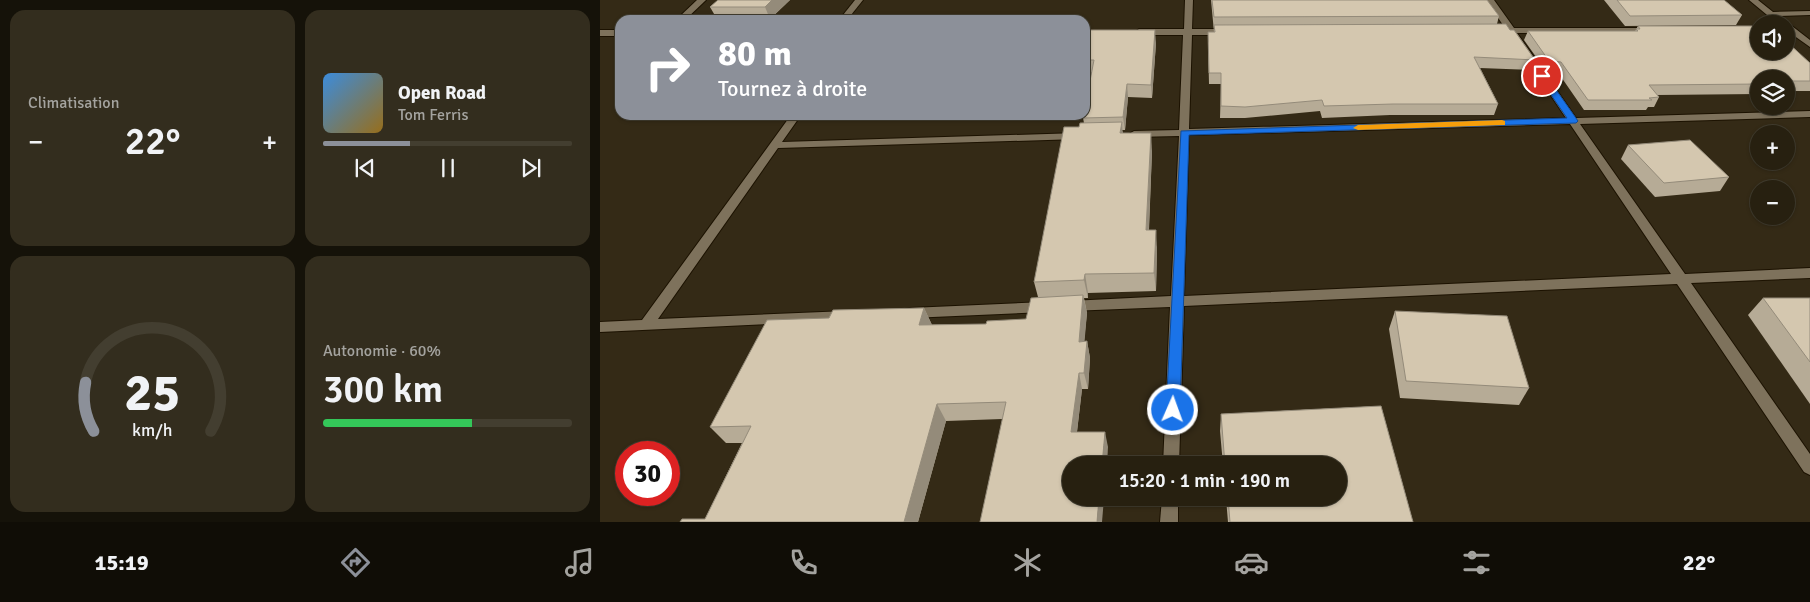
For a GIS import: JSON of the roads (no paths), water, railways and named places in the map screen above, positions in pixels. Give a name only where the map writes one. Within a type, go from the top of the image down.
[{"type":"street","points":[[686,15],[702,0]]},
{"type":"street","points":[[847,15],[859,0]]},
{"type":"street","points":[[1171,456],[1189,0]]},
{"type":"street","points":[[1490,0],[1810,467]]},
{"type":"street","points":[[1753,0],[1772,14],[1810,13]]},
{"type":"street","points":[[1492,31],[1660,30]]},
{"type":"street","points":[[1132,32],[1237,32]]},
{"type":"street","points":[[600,33],[615,33]]},
{"type":"street","points":[[1795,33],[1810,44]]},
{"type":"street","points":[[1126,134],[1810,114]]},
{"type":"street","points":[[646,325],[792,120]]},
{"type":"street","points":[[774,145],[1086,136]]},
{"type":"street","points":[[892,314],[1810,273]]},
{"type":"street","points":[[600,327],[863,315]]},
{"type":"street","points":[[1169,522],[1170,506]]}]
